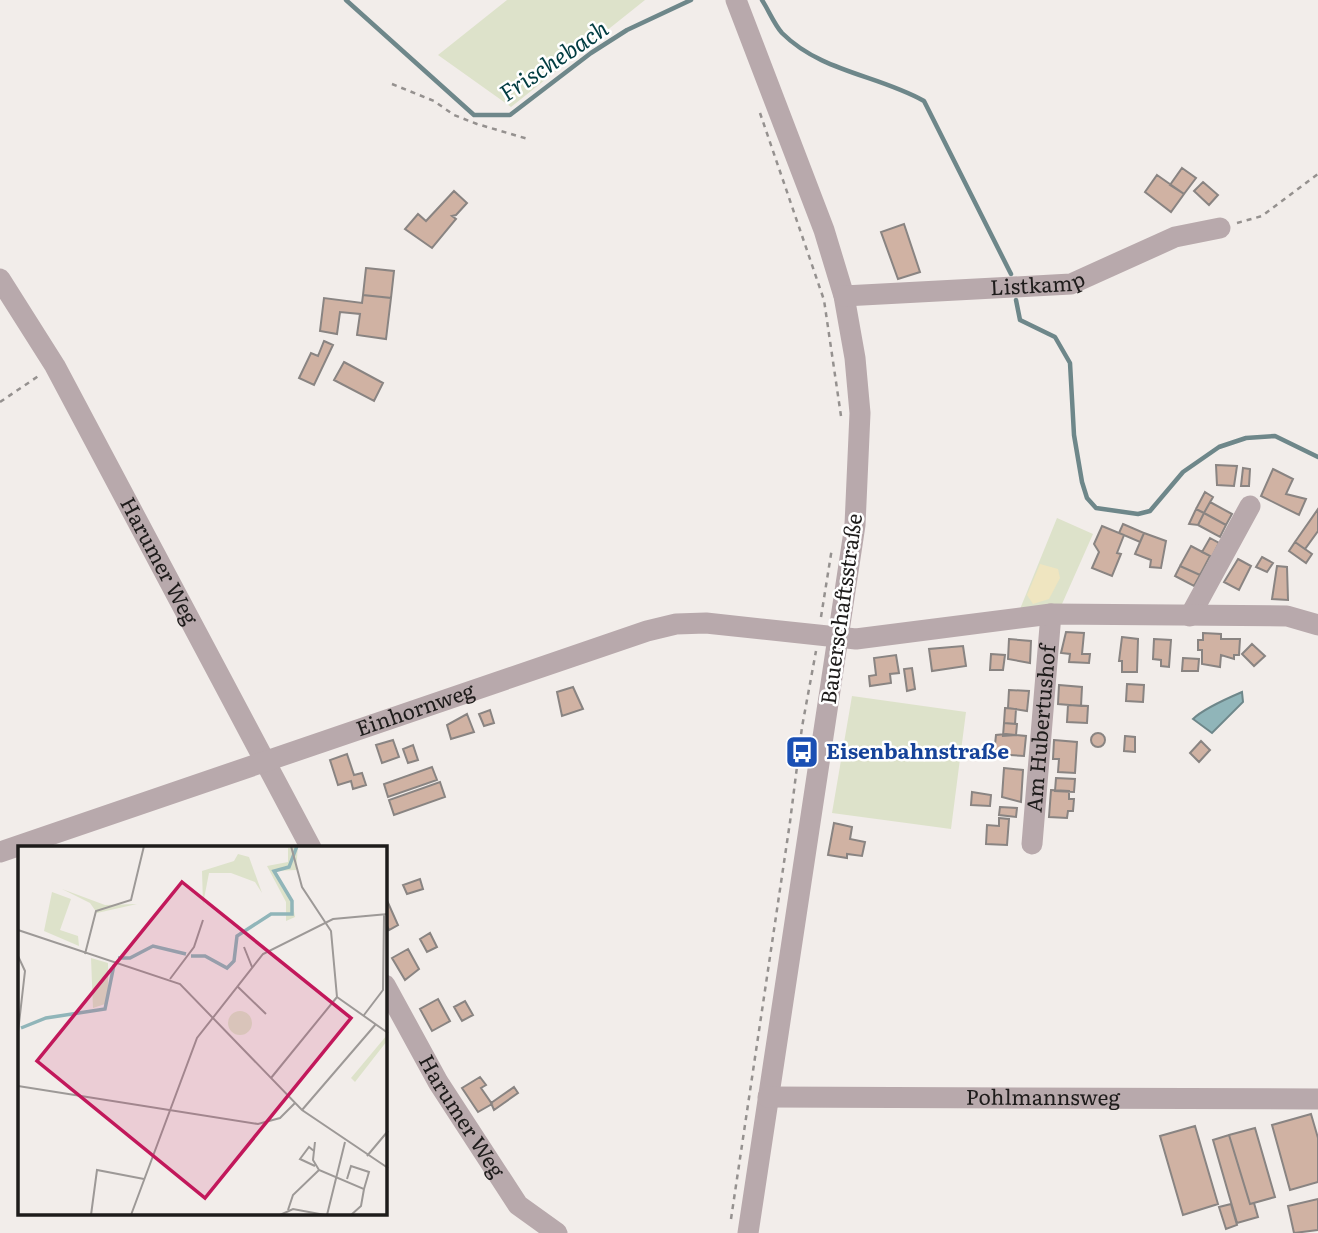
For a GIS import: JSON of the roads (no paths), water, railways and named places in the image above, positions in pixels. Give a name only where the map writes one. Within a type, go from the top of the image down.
[{"type":"street","name":"Bauerschaftsstraße","points":[[736,0],[824,230],[844,296],[855,358],[860,413],[859,477],[829,637],[768,1097],[740,1229]]},
{"type":"street","name":"Listkamp","points":[[844,296],[1071,284],[1175,237],[1220,228]]},
{"type":"street","name":"Harumer Weg","points":[[0,279],[55,366],[310,846]]},
{"type":"street","points":[[1190,616],[1250,506]]},
{"type":"street","points":[[829,637],[1051,614],[1287,616],[1318,625]]},
{"type":"street","name":"Am Hubertushof","points":[[1032,844],[1051,614]]},
{"type":"street","name":"Einhornweg","points":[[0,852],[634,635],[676,624],[706,623],[829,637]]},
{"type":"street","name":"Harumer Weg","points":[[387,989],[438,1082],[518,1205],[557,1233]]},
{"type":"street","name":"Pohlmannsweg","points":[[768,1097],[1318,1099]]},
{"type":"water","points":[[1242,692],[1243,702],[1212,733],[1193,719],[1209,708]]},
{"type":"waterway","name":"Frischebach","points":[[346,0],[474,115],[510,115],[591,53],[627,30],[691,0]]},
{"type":"waterway","name":"Frischebach","points":[[762,0],[782,33],[797,46],[832,65],[924,101],[1011,274]]},
{"type":"waterway","name":"Frischebach","points":[[1016,300],[1020,320],[1055,337],[1070,363],[1074,435],[1082,482],[1087,498],[1096,508],[1138,514],[1150,511],[1183,472],[1219,447],[1246,438],[1275,436],[1318,457]]},
{"type":"place","name":"Eisenbahnstraße","points":[[802,752]]}]
